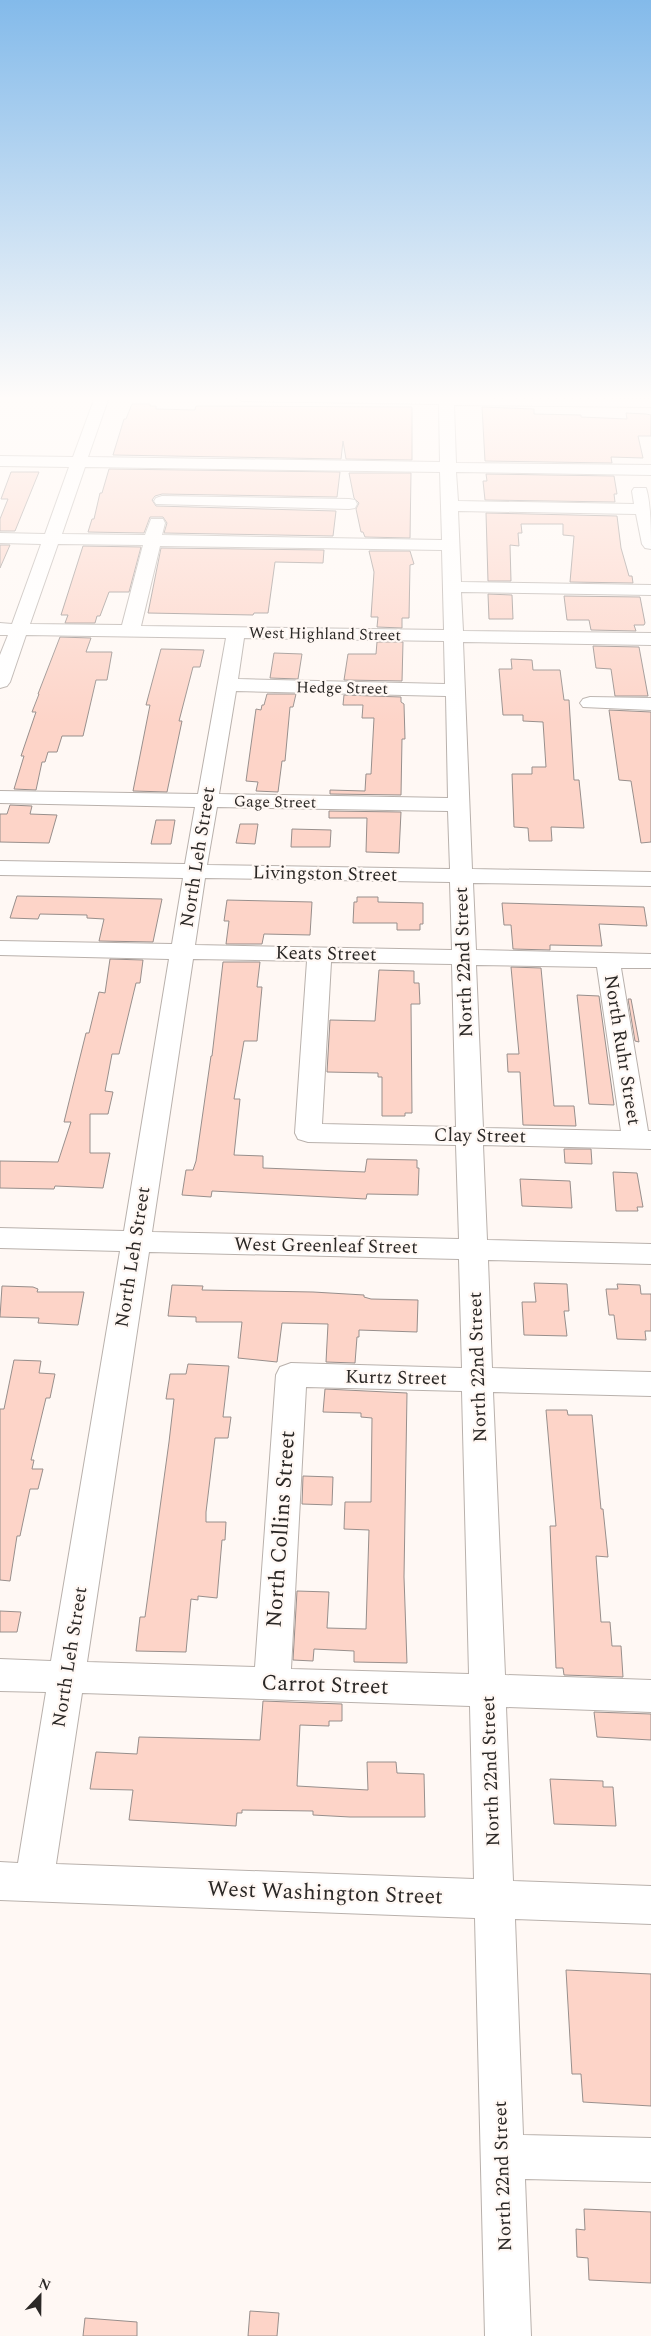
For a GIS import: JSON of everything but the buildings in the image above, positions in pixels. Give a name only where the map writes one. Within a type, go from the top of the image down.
[{"type":"street","points":[[0,682],[64,506]]},
{"type":"street","points":[[130,631],[161,506]]},
{"type":"street","points":[[347,543],[349,506]]},
{"type":"street","name":"North 22nd Street","points":[[450,506],[508,2336]]},
{"type":"street","points":[[451,506],[647,509],[651,544]]},
{"type":"street","points":[[0,538],[452,545]]},
{"type":"street","points":[[453,587],[651,590]]},
{"type":"street","name":"West Highland Street","points":[[0,629],[651,639]]},
{"type":"street","name":"North Leh Street","points":[[17,1882],[67,1677],[182,951],[236,632]]},
{"type":"street","name":"Hedge Street","points":[[227,686],[456,690]]},
{"type":"street","points":[[590,703],[651,704]]},
{"type":"street","name":"Gage Street","points":[[0,797],[460,805]]},
{"type":"street","name":"Livingston Street","points":[[0,868],[651,879]]},
{"type":"street","name":"Keats Street","points":[[0,948],[651,961]]},
{"type":"street","name":"Clay Street","points":[[320,954],[308,1133],[644,1140]]},
{"type":"street","name":"North Ruhr Street","points":[[608,960],[644,1140]]},
{"type":"street","name":"West Greenleaf Street","points":[[0,1238],[651,1254]]},
{"type":"street","name":"Kurtz Street","points":[[291,1375],[651,1384]]},
{"type":"street","name":"North Collins Street","points":[[272,1684],[291,1375]]},
{"type":"street","name":"Carrot Street","points":[[0,1675],[651,1696]]},
{"type":"street","name":"West Washington Street","points":[[17,1882],[651,1905]]},
{"type":"street","points":[[502,2156],[651,2160]]}]
